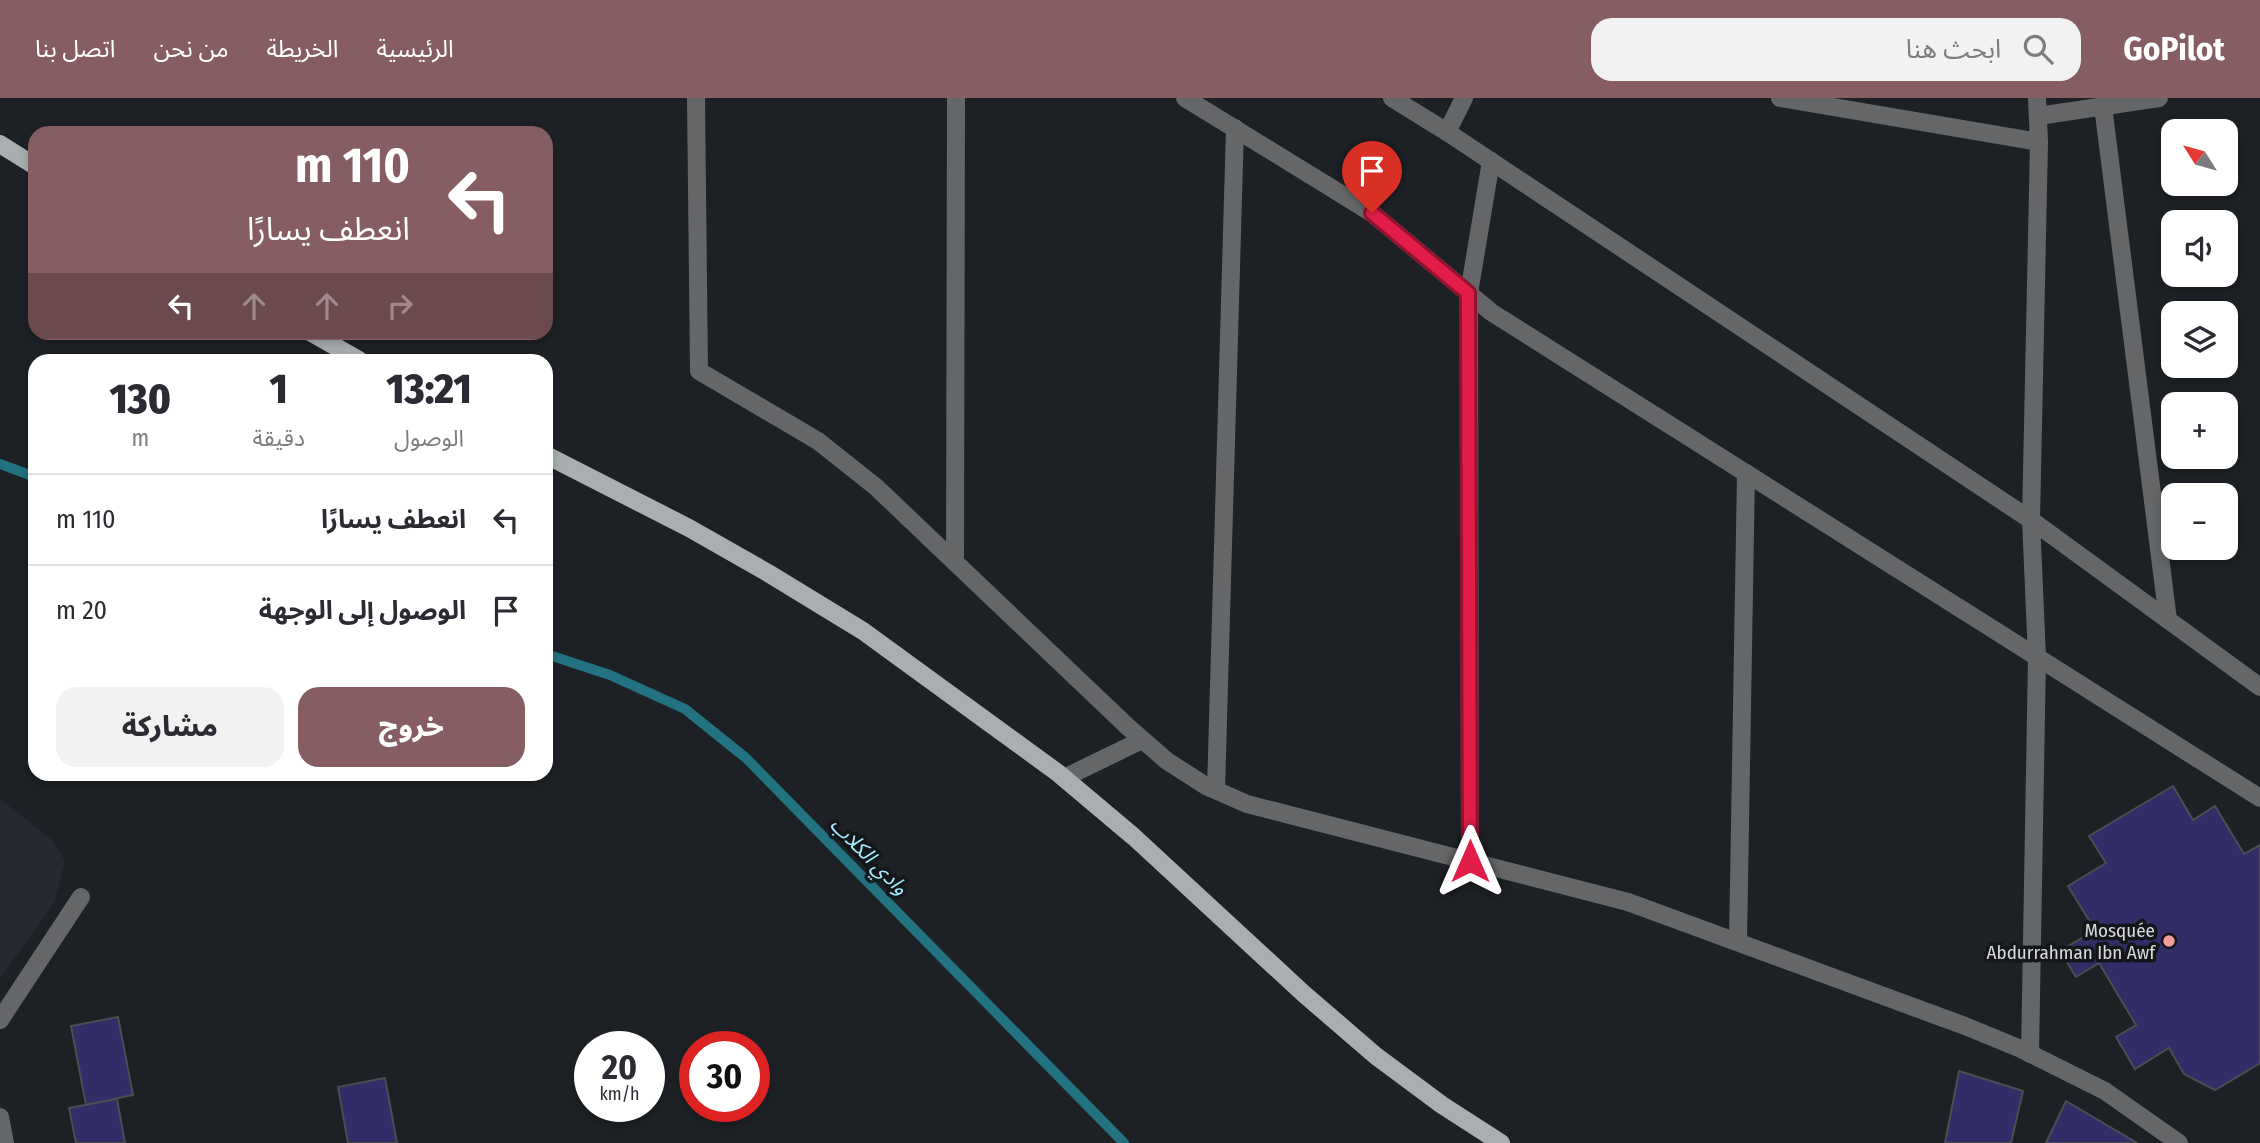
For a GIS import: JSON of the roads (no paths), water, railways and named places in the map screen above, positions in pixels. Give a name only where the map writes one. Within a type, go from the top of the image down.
[{"type":"main road","points":[[0,144],[28,162]]},
{"type":"main road","points":[[324,340],[348,354]]},
{"type":"main road","points":[[553,459],[689,528],[768,572],[863,631],[1065,778],[1376,1056],[1501,1143]]},
{"type":"street","points":[[696,98],[699,371],[818,441],[876,487],[1167,761],[1216,790],[1247,804],[1628,902],[1965,1026],[2105,1091],[2179,1143]]},
{"type":"street","points":[[955,562],[956,98]]},
{"type":"street","points":[[1185,98],[1372,213],[1491,312],[2260,797]]},
{"type":"street","points":[[1392,98],[2031,520],[2260,687]]},
{"type":"street","points":[[1447,132],[1464,98]]},
{"type":"street","points":[[1780,98],[2039,142]]},
{"type":"street","points":[[2030,1054],[2037,657],[2031,520],[2039,142],[2037,107],[2103,106],[2159,98]]},
{"type":"street","points":[[2103,106],[2168,620]]},
{"type":"street","points":[[1216,790],[1235,128]]},
{"type":"street","points":[[1470,861],[1468,293],[1491,162]]},
{"type":"street","points":[[1738,942],[1746,473]]},
{"type":"street","points":[[1065,778],[1142,740]]},
{"type":"street","points":[[0,1020],[81,897]]},
{"type":"street","points":[[0,1117],[5,1143]]},
{"type":"waterway","name":"وادي الكلاب","points":[[0,464],[28,474]]},
{"type":"waterway","name":"وادي الكلاب","points":[[553,656],[610,675],[685,709],[746,758],[1124,1143]]},
{"type":"place","name":"Mosquée Abdurrahman Ibn Awf","points":[[2169,941]]}]
